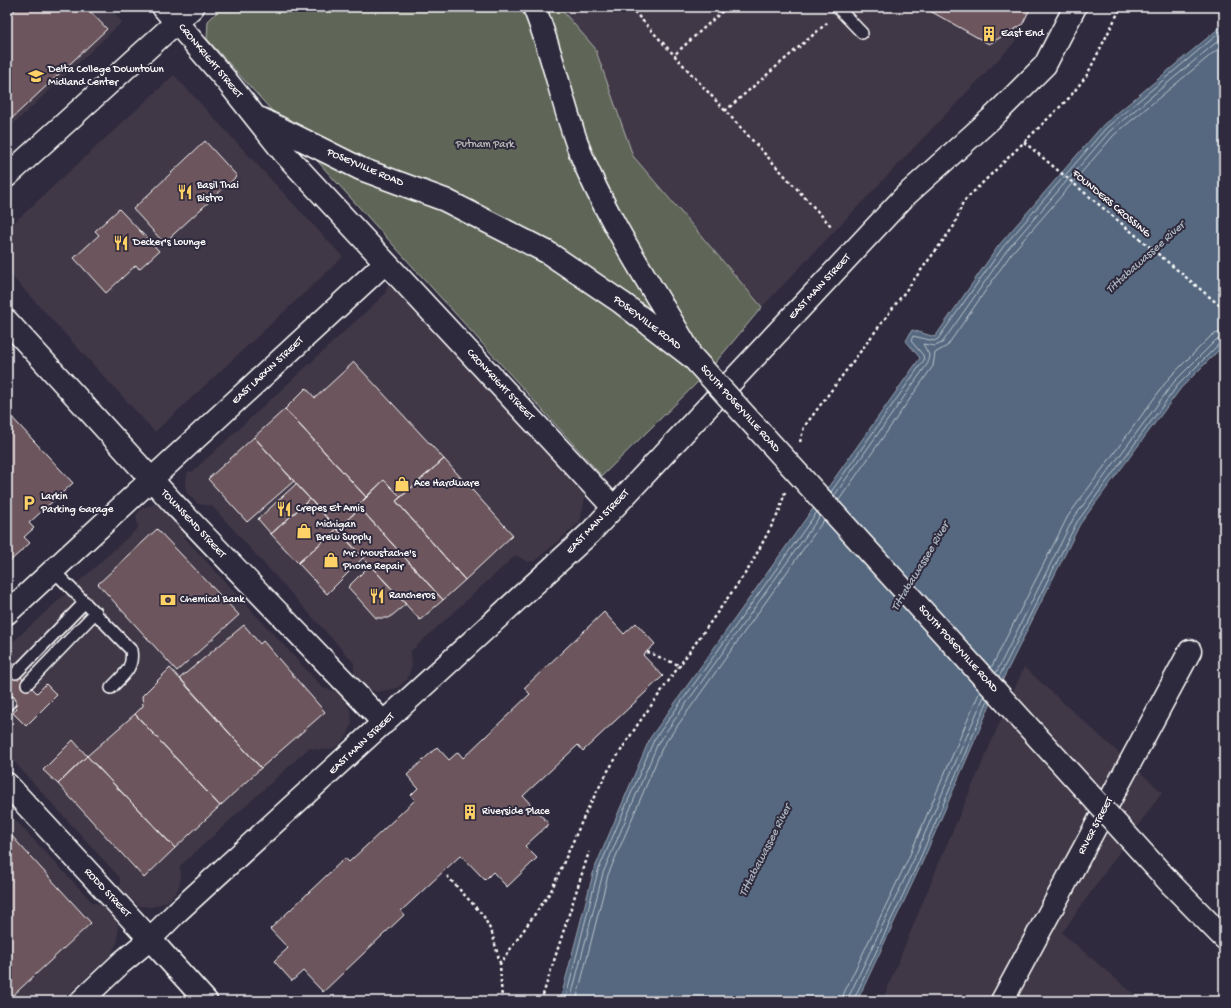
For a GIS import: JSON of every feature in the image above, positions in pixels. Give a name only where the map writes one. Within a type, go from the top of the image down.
[{"type":"street","points":[[7,176],[170,14],[193,7]]},
{"type":"street","name":"POSEYVILLE ROAD","points":[[534,7],[580,152],[599,196],[693,358]]},
{"type":"street","name":"EAST MAIN STREET","points":[[81,1001],[590,533],[905,196],[994,116],[1044,65],[1075,7]]},
{"type":"street","name":"CRONKRIGHT STREET","points":[[170,14],[255,116]]},
{"type":"street","points":[[255,116],[284,153],[386,263]]},
{"type":"street","name":"POSEYVILLE ROAD","points":[[255,116],[361,169],[445,200],[547,252],[622,303],[693,358]]},
{"type":"street","name":"CRONKRIGHT STREET","points":[[386,263],[613,507]]},
{"type":"street","name":"EAST LARKIN STREET","points":[[7,612],[386,263]]},
{"type":"street","name":"TOWNSEND STREET","points":[[7,321],[152,479],[384,723]]},
{"type":"street","name":"SOUTH POSEYVILLE ROAD","points":[[693,358],[1172,885],[1224,938]]},
{"type":"street","name":"RIVER STREET","points":[[1002,1001],[1190,651]]},
{"type":"street","name":"RODD STREET","points":[[7,784],[206,1001]]},
{"type":"lane","points":[[838,9],[862,33]]},
{"type":"lane","points":[[53,570],[96,612],[131,650],[132,659],[129,669],[110,688]]},
{"type":"lane","points":[[16,672],[85,602]]},
{"type":"lane","points":[[27,684],[96,612]]},
{"type":"path","points":[[630,7],[832,227]]},
{"type":"path","points":[[674,55],[727,7]]},
{"type":"path","points":[[725,111],[838,9]]},
{"type":"path","name":"FOUNDERS CROSSING","points":[[1024,142],[1224,309]]},
{"type":"path","points":[[647,652],[681,666]]},
{"type":"path","points":[[541,1001],[589,852]]},
{"type":"path","points":[[447,876],[482,915],[492,933],[500,964]]},
{"type":"shaded area","name":"Delta College Downtown Midland Center","points":[[7,7],[109,7],[122,22],[7,130]]},
{"type":"shaded area","points":[[559,7],[1031,7],[1014,43],[762,307],[633,156],[595,48]]},
{"type":"shaded area","points":[[174,75],[343,257],[155,432],[7,271],[7,229]]},
{"type":"shaded area","points":[[392,283],[583,490],[585,497],[580,522],[535,561],[527,562],[516,555],[411,651],[412,665],[407,680],[397,688],[377,692],[367,689],[358,681],[354,674],[354,663],[212,506],[198,504],[187,493],[185,485],[188,471],[192,472],[385,294],[387,286]]},
{"type":"shaded area","points":[[155,504],[163,504],[184,523],[184,537],[323,688],[335,691],[342,696],[351,711],[352,722],[348,734],[340,744],[332,749],[321,750],[309,748],[180,866],[181,878],[178,890],[168,901],[152,907],[140,906],[126,895],[120,888],[120,878],[7,754],[7,647],[138,528],[136,515],[142,508]]},
{"type":"shaded area","points":[[1024,667],[1162,792],[1062,933],[1142,1001],[882,1001],[943,853]]},
{"type":"shaded area","points":[[7,811],[93,903],[104,904],[116,918],[118,926],[118,940],[112,954],[61,1001],[7,1001]]},
{"type":"green space","name":"Putnam Park","points":[[222,7],[559,7],[595,48],[633,156],[762,307],[705,375],[602,476],[207,39],[208,21]]},
{"type":"water","name":"Tittabawassee River","points":[[1224,24],[1224,345],[1181,388],[1080,524],[990,705],[921,865],[857,1001],[560,1001],[594,870],[650,738],[920,358],[906,341],[912,330],[935,337],[999,245],[1103,125]]},
{"type":"building","name":"Delta College Downtown Midland Center","points":[[18,7],[86,7],[107,29],[7,123],[7,17]]},
{"type":"building","name":"East End","points":[[923,7],[1031,7],[1022,25],[989,44]]},
{"type":"building","name":"Basil Thai Bistro","points":[[205,141],[237,176],[164,243],[133,209]]},
{"type":"building","name":"Decker's Lounge","points":[[119,209],[159,251],[139,269],[136,265],[106,293],[74,258],[99,235],[95,231]]},
{"type":"building","points":[[354,362],[444,459],[401,497],[384,480],[366,497],[285,409],[306,388],[315,398]]},
{"type":"building","points":[[285,409],[366,497],[358,506],[360,508],[337,529],[254,437]]},
{"type":"building","name":"Larkin Parking Garage","points":[[7,412],[73,483],[29,523],[34,528],[24,537],[30,543],[7,564]]},
{"type":"building","points":[[254,437],[294,481],[247,522],[208,479]]},
{"type":"building","points":[[444,459],[513,535],[465,580],[396,501]]},
{"type":"building","points":[[384,480],[401,497],[396,501],[465,580],[443,600],[358,506]]},
{"type":"building","name":"Crepes Et Amis","points":[[296,484],[310,499],[271,534],[258,519]]},
{"type":"building","name":"Michigan Brew Supply","points":[[310,499],[337,529],[298,563],[271,534]]},
{"type":"building","points":[[360,508],[443,600],[420,620],[337,529]]},
{"type":"building","name":"Chemical Bank","points":[[157,529],[239,615],[177,671],[98,584]]},
{"type":"building","name":"Mr. Moustache's Phone Repair","points":[[337,529],[363,558],[327,594],[298,563]]},
{"type":"building","name":"Rancheros","points":[[370,565],[406,604],[389,618],[376,618],[348,587]]},
{"type":"building","name":"Riverside Place","points":[[604,612],[624,634],[636,623],[655,644],[643,655],[663,676],[583,751],[578,745],[523,796],[549,824],[525,846],[537,858],[507,887],[493,872],[485,880],[461,855],[401,911],[404,915],[323,992],[303,971],[292,981],[274,961],[288,948],[270,929],[345,858],[349,862],[415,800],[411,795],[418,788],[407,775],[437,747],[449,760],[458,752],[463,758],[530,694],[524,688]]},
{"type":"building","points":[[244,625],[260,644],[263,641],[325,712],[261,768],[180,678]]},
{"type":"building","points":[[11,667],[37,693],[46,684],[57,695],[26,726],[13,713],[17,708],[7,698],[7,671]]},
{"type":"building","points":[[170,668],[261,768],[220,806],[135,714],[143,706],[142,696]]},
{"type":"building","points":[[135,714],[220,806],[175,848],[87,756]]},
{"type":"building","points":[[73,740],[87,756],[58,784],[43,770]]},
{"type":"building","points":[[87,756],[175,848],[144,878],[58,784]]},
{"type":"building","points":[[9,833],[91,923],[7,1001],[7,835]]},
{"type":"place","name":"East End","points":[[989,34]]},
{"type":"place","name":"Delta College Downtown Midland Center","points":[[36,76]]},
{"type":"place","name":"Basil Thai Bistro","points":[[185,192]]},
{"type":"place","name":"Decker's Lounge","points":[[121,243]]},
{"type":"place","name":"Ace Hardware","points":[[402,484]]},
{"type":"place","name":"Larkin Parking Garage","points":[[29,503]]},
{"type":"place","name":"Crepes Et Amis","points":[[284,509]]},
{"type":"place","name":"Michigan Brew Supply","points":[[304,531]]},
{"type":"place","name":"Mr. Moustache's Phone Repair","points":[[331,560]]},
{"type":"place","name":"Rancheros","points":[[377,596]]},
{"type":"place","name":"Chemical Bank","points":[[168,600]]},
{"type":"place","name":"Riverside Place","points":[[470,812]]}]
